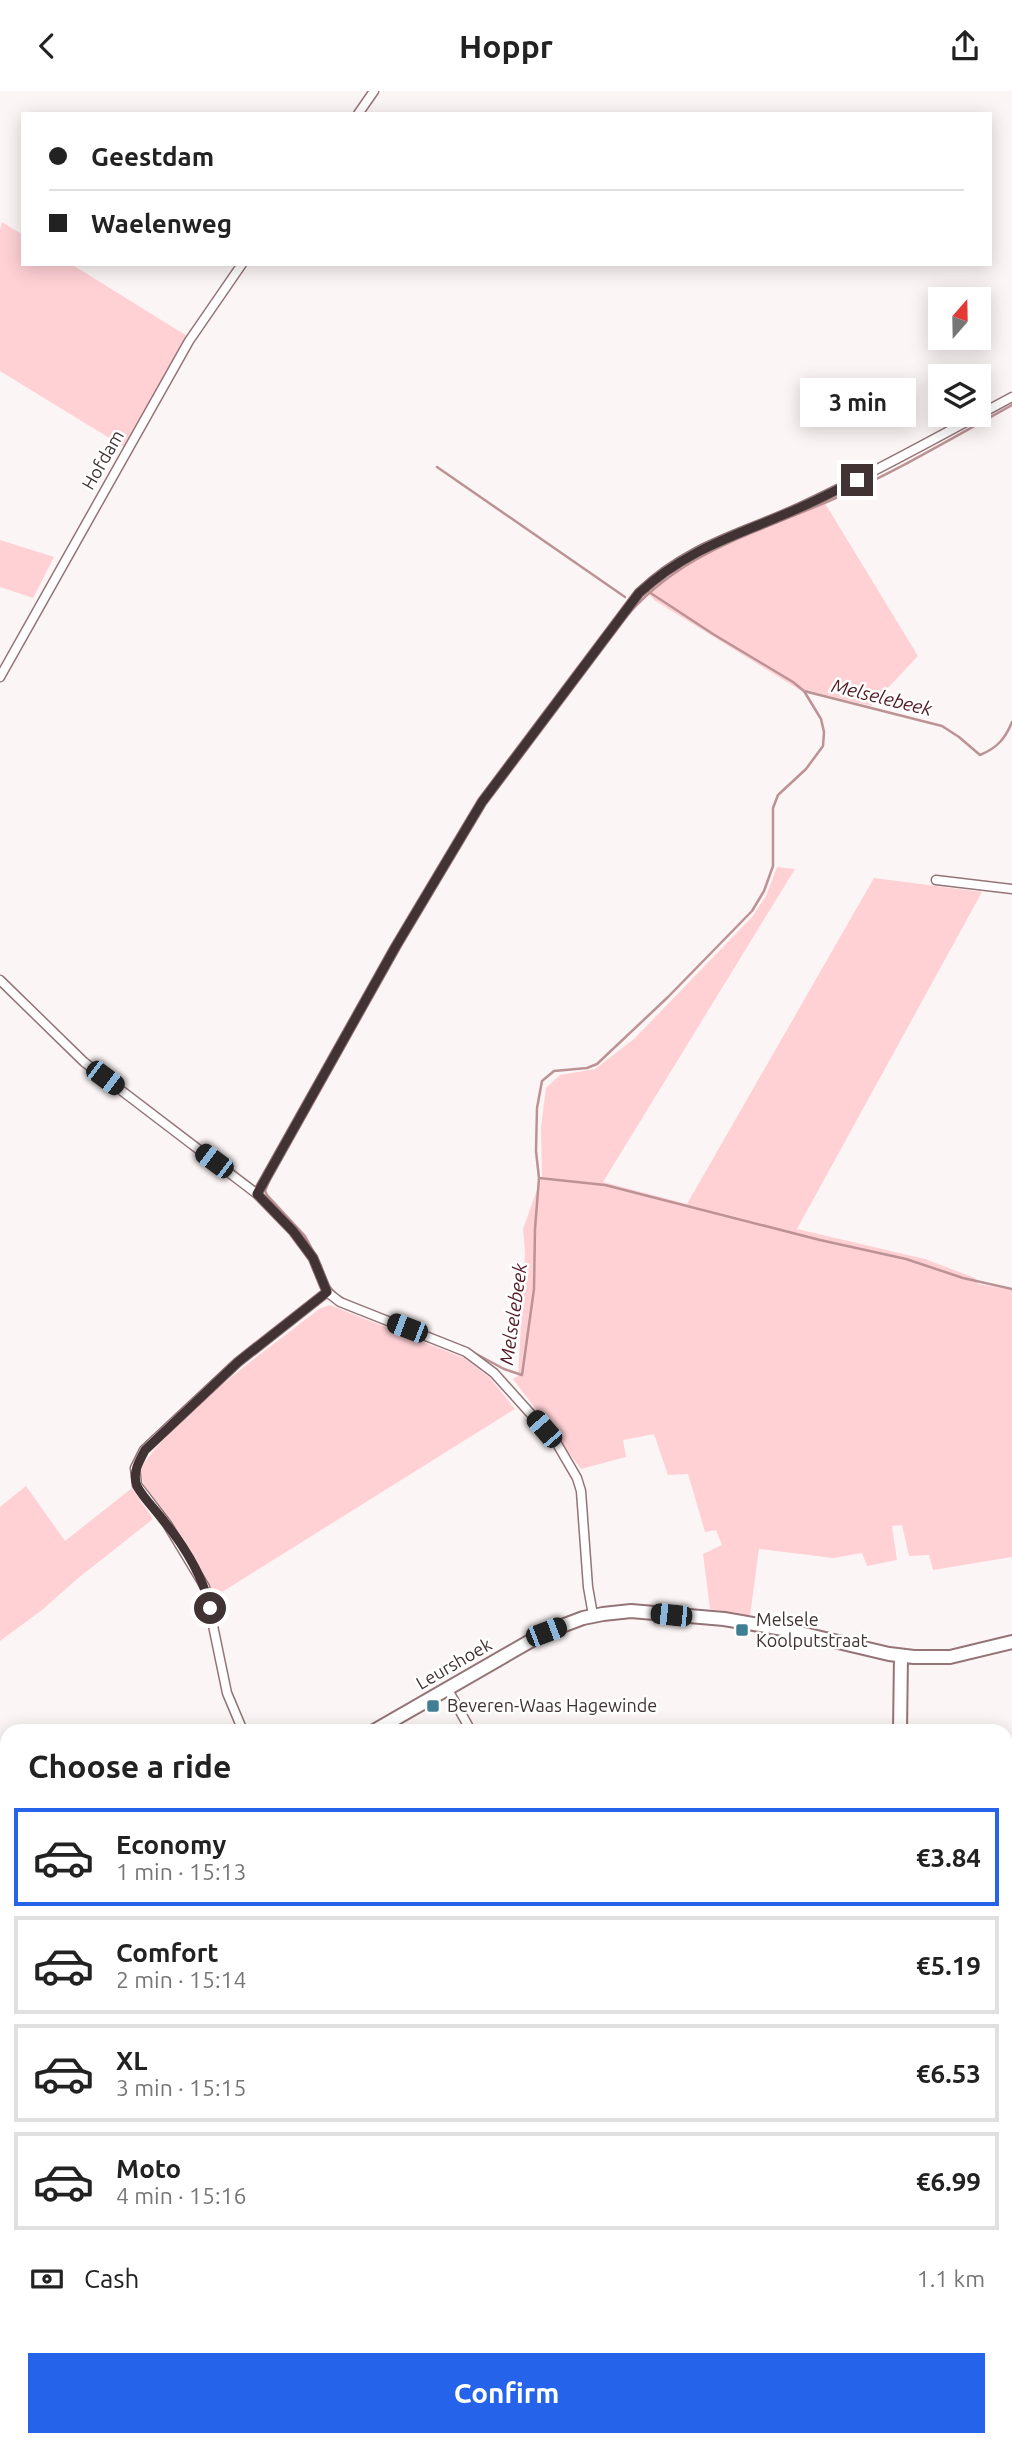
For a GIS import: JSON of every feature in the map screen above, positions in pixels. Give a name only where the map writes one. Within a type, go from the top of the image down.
[{"type":"street","points":[[359,112],[374,91]]},
{"type":"street","name":"Hofdam","points":[[0,677],[189,341],[241,266]]},
{"type":"street","points":[[257,1194],[396,946],[482,802],[639,593],[666,570],[707,545],[799,508],[857,480],[1012,397]]},
{"type":"street","points":[[936,880],[1012,889]]},
{"type":"street","points":[[0,980],[84,1062],[257,1194],[293,1231],[313,1258],[327,1292],[340,1302],[467,1352],[494,1373],[556,1442],[577,1478],[581,1492],[588,1587],[593,1615]]},
{"type":"street","points":[[240,1724],[227,1692],[205,1587],[167,1524],[137,1485],[135,1468],[145,1450],[238,1362],[327,1292]]},
{"type":"street","name":"Leurshoek","points":[[385,1724],[546,1632],[593,1615],[631,1611],[733,1621],[783,1629],[901,1656],[950,1657],[1012,1642]]},
{"type":"street","points":[[900,1724],[901,1656]]},
{"type":"street","points":[[447,1688],[467,1724]]},
{"type":"shaded area","points":[[2,222],[21,234],[21,266],[74,266],[187,336],[124,447],[0,371]]},
{"type":"shaded area","points":[[823,500],[918,656],[871,706],[809,691],[803,692],[654,600],[646,590],[687,562]]},
{"type":"shaded area","points":[[0,540],[54,557],[33,598],[0,587]]},
{"type":"shaded area","points":[[777,867],[795,869],[603,1182],[687,1204],[874,878],[982,892],[797,1229],[925,1259],[975,1278],[978,1284],[1012,1290],[1012,1557],[933,1570],[929,1555],[909,1556],[902,1525],[892,1526],[897,1560],[867,1566],[862,1553],[833,1558],[759,1549],[750,1616],[710,1609],[703,1554],[722,1545],[716,1530],[705,1532],[688,1474],[668,1475],[654,1434],[623,1440],[626,1457],[581,1469],[513,1379],[518,1376],[525,1253],[523,1229],[542,1176],[541,1127],[546,1088],[560,1075],[595,1069],[634,1039],[752,917],[766,896]]},
{"type":"shaded area","points":[[330,1305],[464,1358],[490,1378],[515,1409],[214,1597],[190,1549],[144,1485],[140,1469],[177,1425],[200,1404],[319,1309]]},
{"type":"shaded area","points":[[26,1486],[65,1541],[132,1488],[153,1519],[0,1641],[0,1507]]},
{"type":"waterway","name":"Melselebeek","points":[[621,623],[643,598],[694,561],[749,534],[860,487],[1012,405]]},
{"type":"waterway","points":[[437,467],[625,597]]},
{"type":"waterway","name":"Melselebeek","points":[[649,592],[804,691],[942,726],[980,755],[1000,742],[1012,722]]},
{"type":"waterway","name":"Melselebeek","points":[[467,1349],[504,1369],[522,1375],[534,1289],[539,1178],[536,1151],[537,1108],[542,1081],[554,1071],[587,1068],[597,1064],[668,997],[752,911],[764,891],[773,866],[773,808],[778,795],[806,769],[823,746],[821,719],[804,691]]},
{"type":"waterway","name":"Melselebeek","points":[[299,1127],[349,1038]]},
{"type":"waterway","name":"Melselebeek","points":[[270,1178],[265,1191],[267,1195],[305,1236],[321,1266]]},
{"type":"waterway","points":[[539,1178],[605,1185],[906,1259],[963,1278],[1012,1289]]},
{"type":"waterway","name":"Melselebeek","points":[[329,1286],[347,1301]]},
{"type":"place","name":"Melsele Koolputstraat","points":[[742,1630]]},
{"type":"place","name":"Beveren-Waas Hagewinde","points":[[433,1706]]},
{"type":"route","points":[[210,1608],[205,1587],[191,1560],[137,1485],[135,1468],[145,1450],[238,1362],[327,1292],[313,1258],[293,1231],[257,1194],[396,946],[482,802],[639,593],[669,567],[707,545],[799,508],[857,480]]}]
